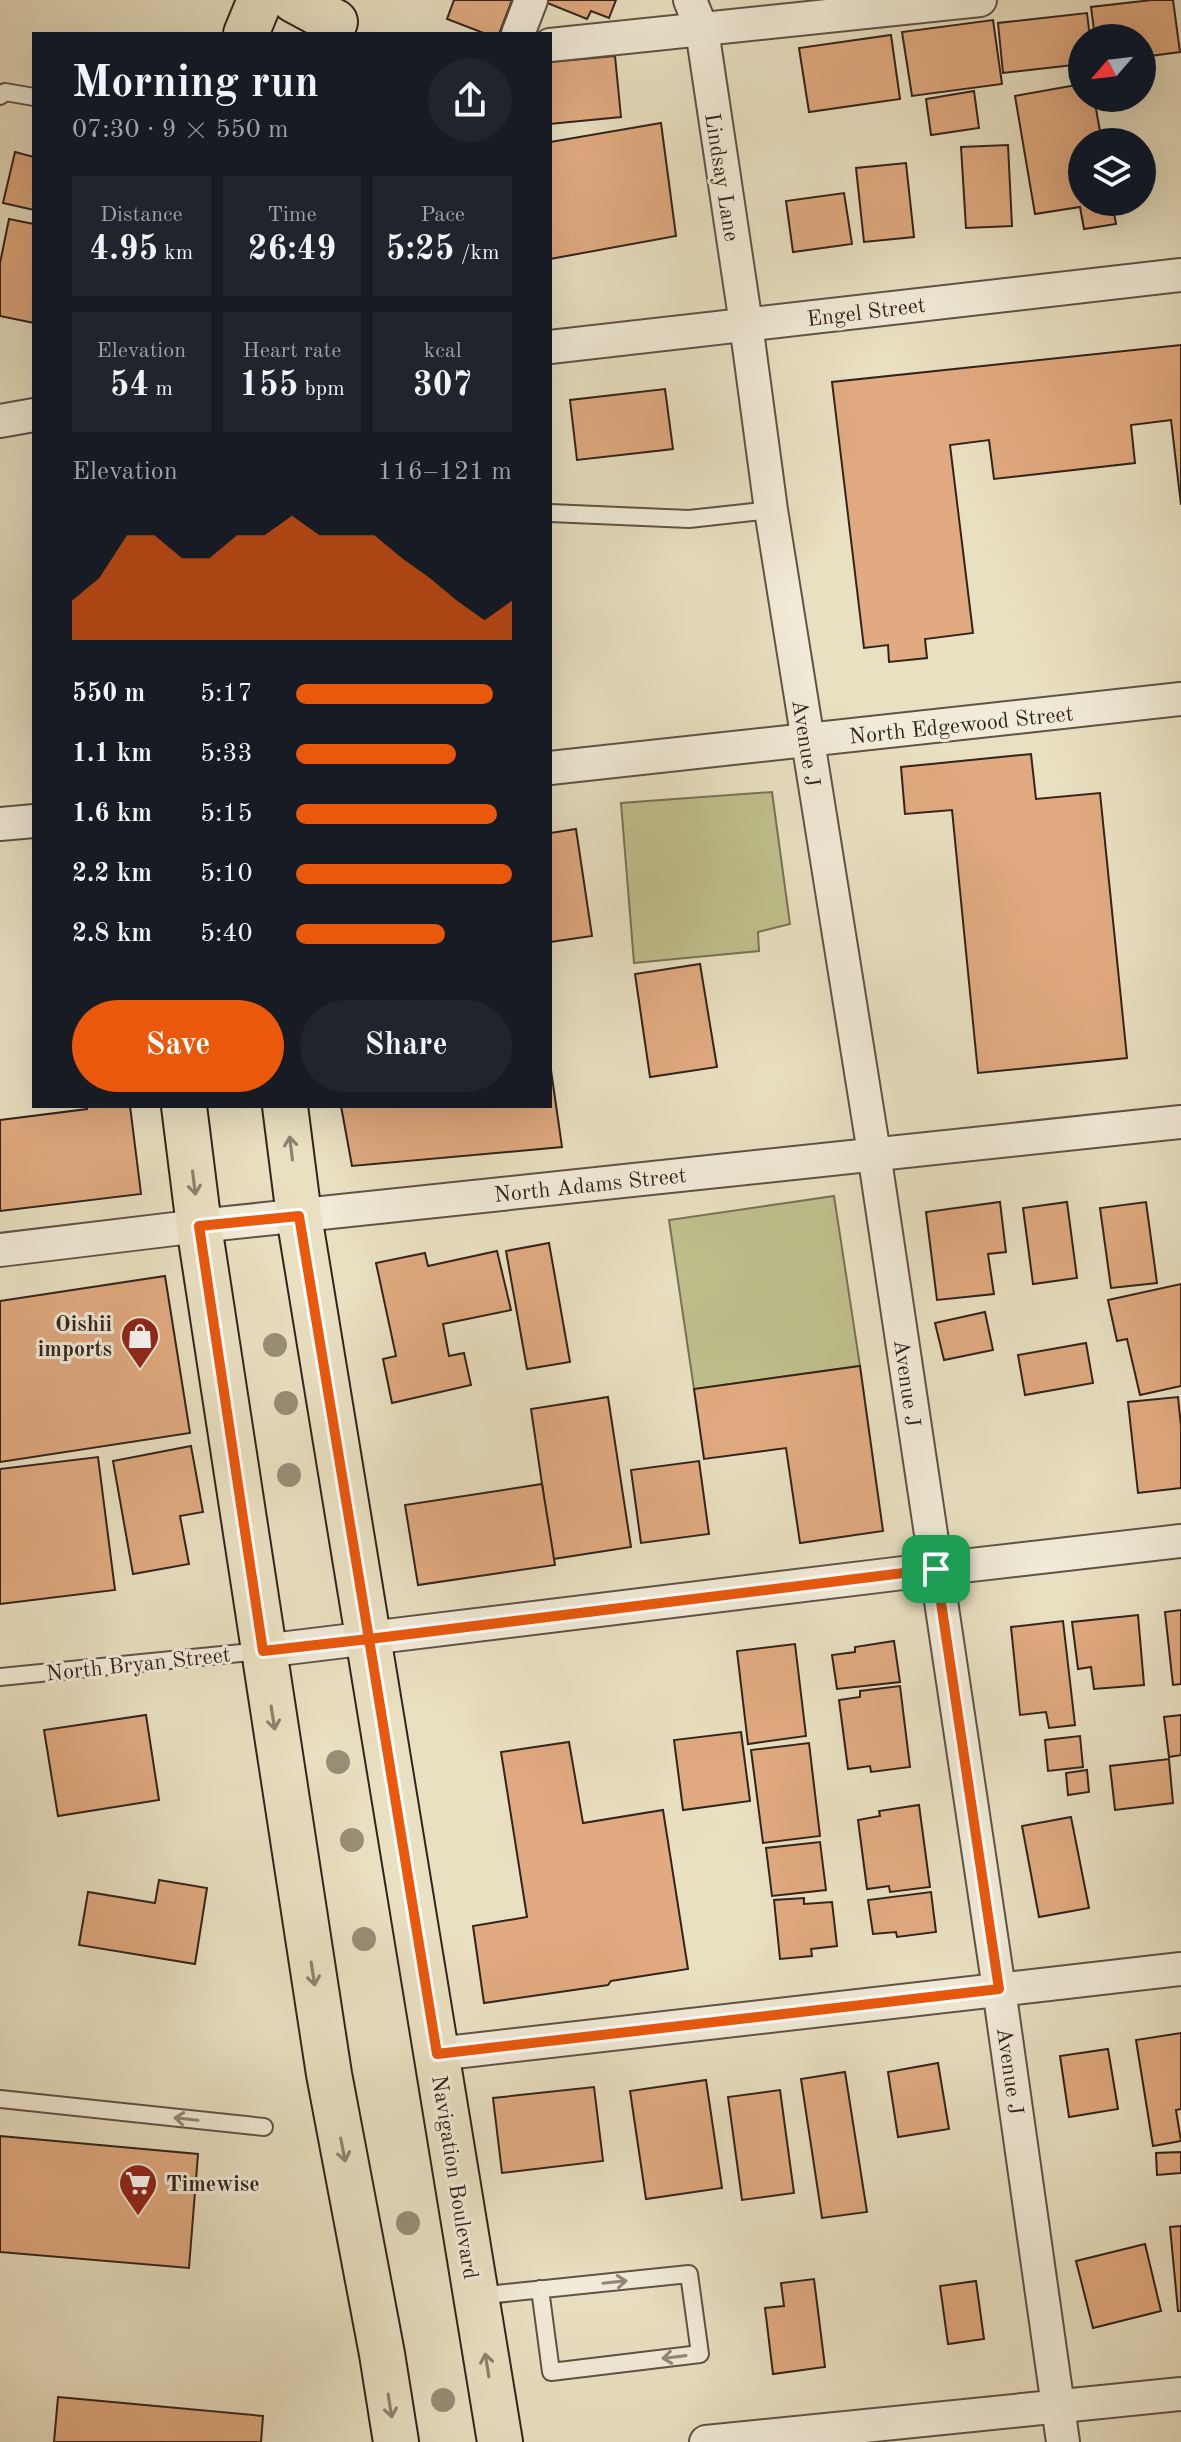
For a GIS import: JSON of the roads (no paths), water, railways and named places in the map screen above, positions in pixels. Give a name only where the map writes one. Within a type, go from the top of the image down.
[{"type":"main road","points":[[247,32],[260,0]]},
{"type":"main road","points":[[294,0],[336,19]]},
{"type":"main road","points":[[184,1108],[199,1226],[329,2074],[396,2442]]},
{"type":"main road","name":"Navigation Boulevard","points":[[285,1108],[299,1216],[500,2442]]},
{"type":"street","points":[[519,32],[531,0]]},
{"type":"street","name":"Lindsay Lane","points":[[690,0],[706,15],[746,324]]},
{"type":"street","points":[[552,45],[706,15],[980,0]]},
{"type":"street","name":"Engel Street","points":[[552,347],[1181,275]]},
{"type":"street","name":"Avenue J","points":[[746,324],[771,510],[874,1153],[1063,2442]]},
{"type":"street","points":[[0,421],[32,415]]},
{"type":"street","name":"North Edgewood Street","points":[[552,768],[1181,699]]},
{"type":"street","points":[[0,824],[32,821]]},
{"type":"street","name":"North Adams Street","points":[[0,1250],[199,1226],[1181,1122]]},
{"type":"street","name":"North Bryan Street","points":[[263,1651],[1181,1541]]},
{"type":"street","points":[[437,2054],[1181,1969]]},
{"type":"street","points":[[706,2442],[1181,2394]]},
{"type":"lane","points":[[0,96],[5,92],[32,97]]},
{"type":"lane","points":[[552,513],[689,519],[771,510]]},
{"type":"lane","name":"North Bryan Street","points":[[0,1677],[263,1651]]},
{"type":"lane","points":[[0,2099],[264,2127]]},
{"type":"lane","points":[[476,2296],[540,2289],[689,2274],[700,2354],[551,2372],[540,2289]]},
{"type":"place","name":"Oishii imports","points":[[140,1370]]},
{"type":"place","name":"Timewise","points":[[138,2217]]}]
